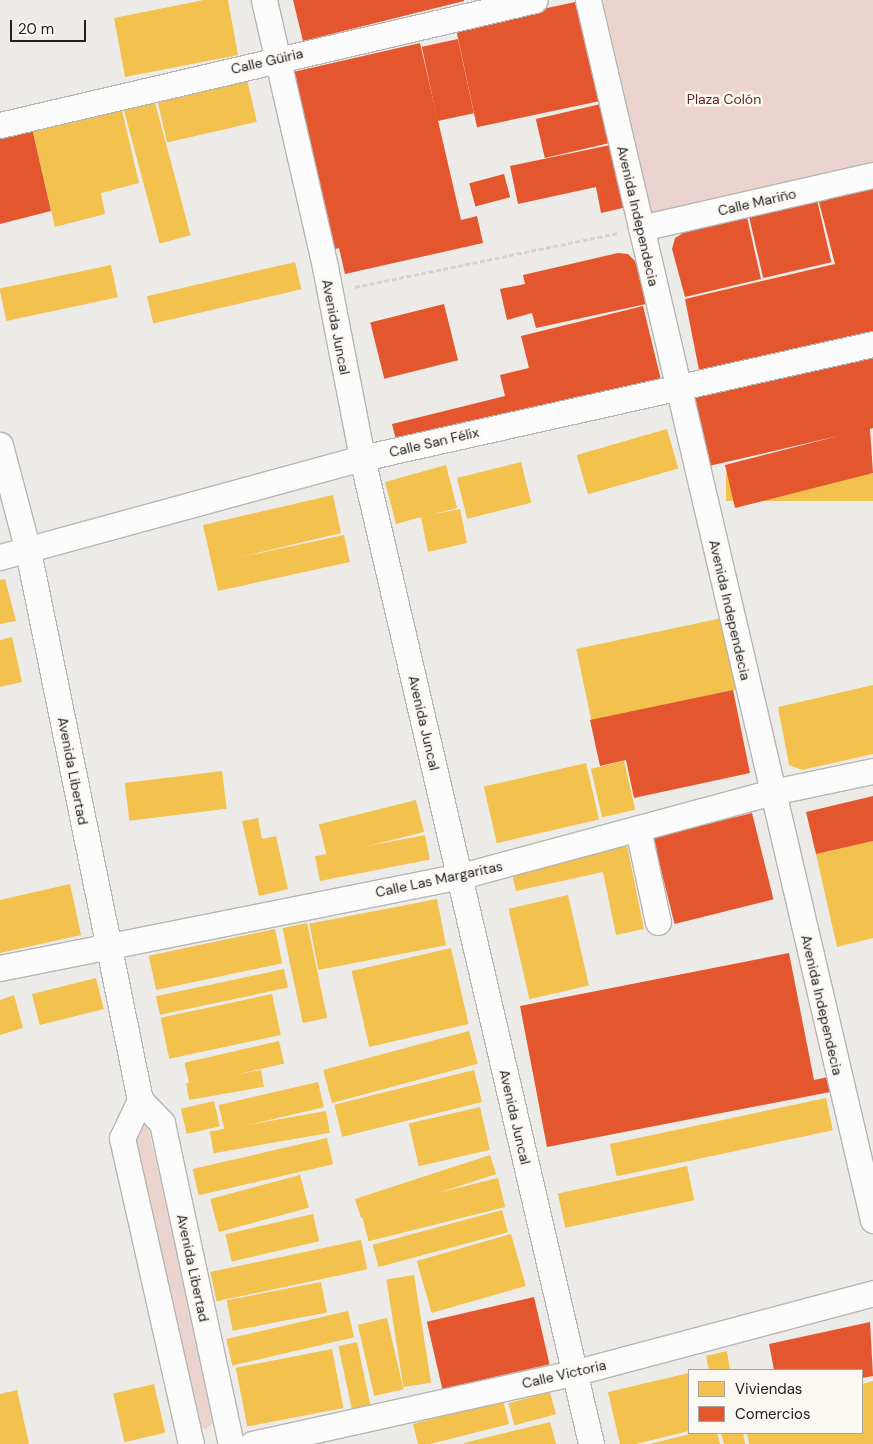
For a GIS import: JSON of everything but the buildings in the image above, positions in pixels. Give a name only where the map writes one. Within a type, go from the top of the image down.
[{"type":"street","name":"Avenida Juncal","points":[[264,0],[330,292],[362,458],[461,876],[591,1444]]},
{"type":"street","name":"Calle Güiria","points":[[0,125],[535,0]]},
{"type":"street","name":"Avenida Independecia","points":[[588,0],[873,1220]]},
{"type":"street","name":"Calle Mariño","points":[[642,228],[873,175]]},
{"type":"street","name":"Calle San Félix","points":[[0,557],[28,551],[362,458],[873,344]]},
{"type":"street","name":"Avenida Libertad","points":[[0,445],[28,551],[140,1100],[162,1124],[231,1444]]},
{"type":"street","name":"Calle Las Margaritas","points":[[0,968],[108,944],[461,876],[773,792],[873,771]]},
{"type":"street","points":[[638,829],[658,922]]},
{"type":"street","points":[[140,1100],[122,1138],[191,1444]]},
{"type":"street","name":"Calle Victoria","points":[[252,1444],[573,1372],[873,1293]]},
{"type":"path","points":[[330,292],[642,228]]},
{"type":"green space","name":"Plaza Colón","points":[[603,0],[873,0],[873,166],[648,216]]},
{"type":"green space","points":[[137,1121],[144,1122],[148,1127],[189,1300],[214,1422],[205,1430],[198,1424],[132,1129]]}]
